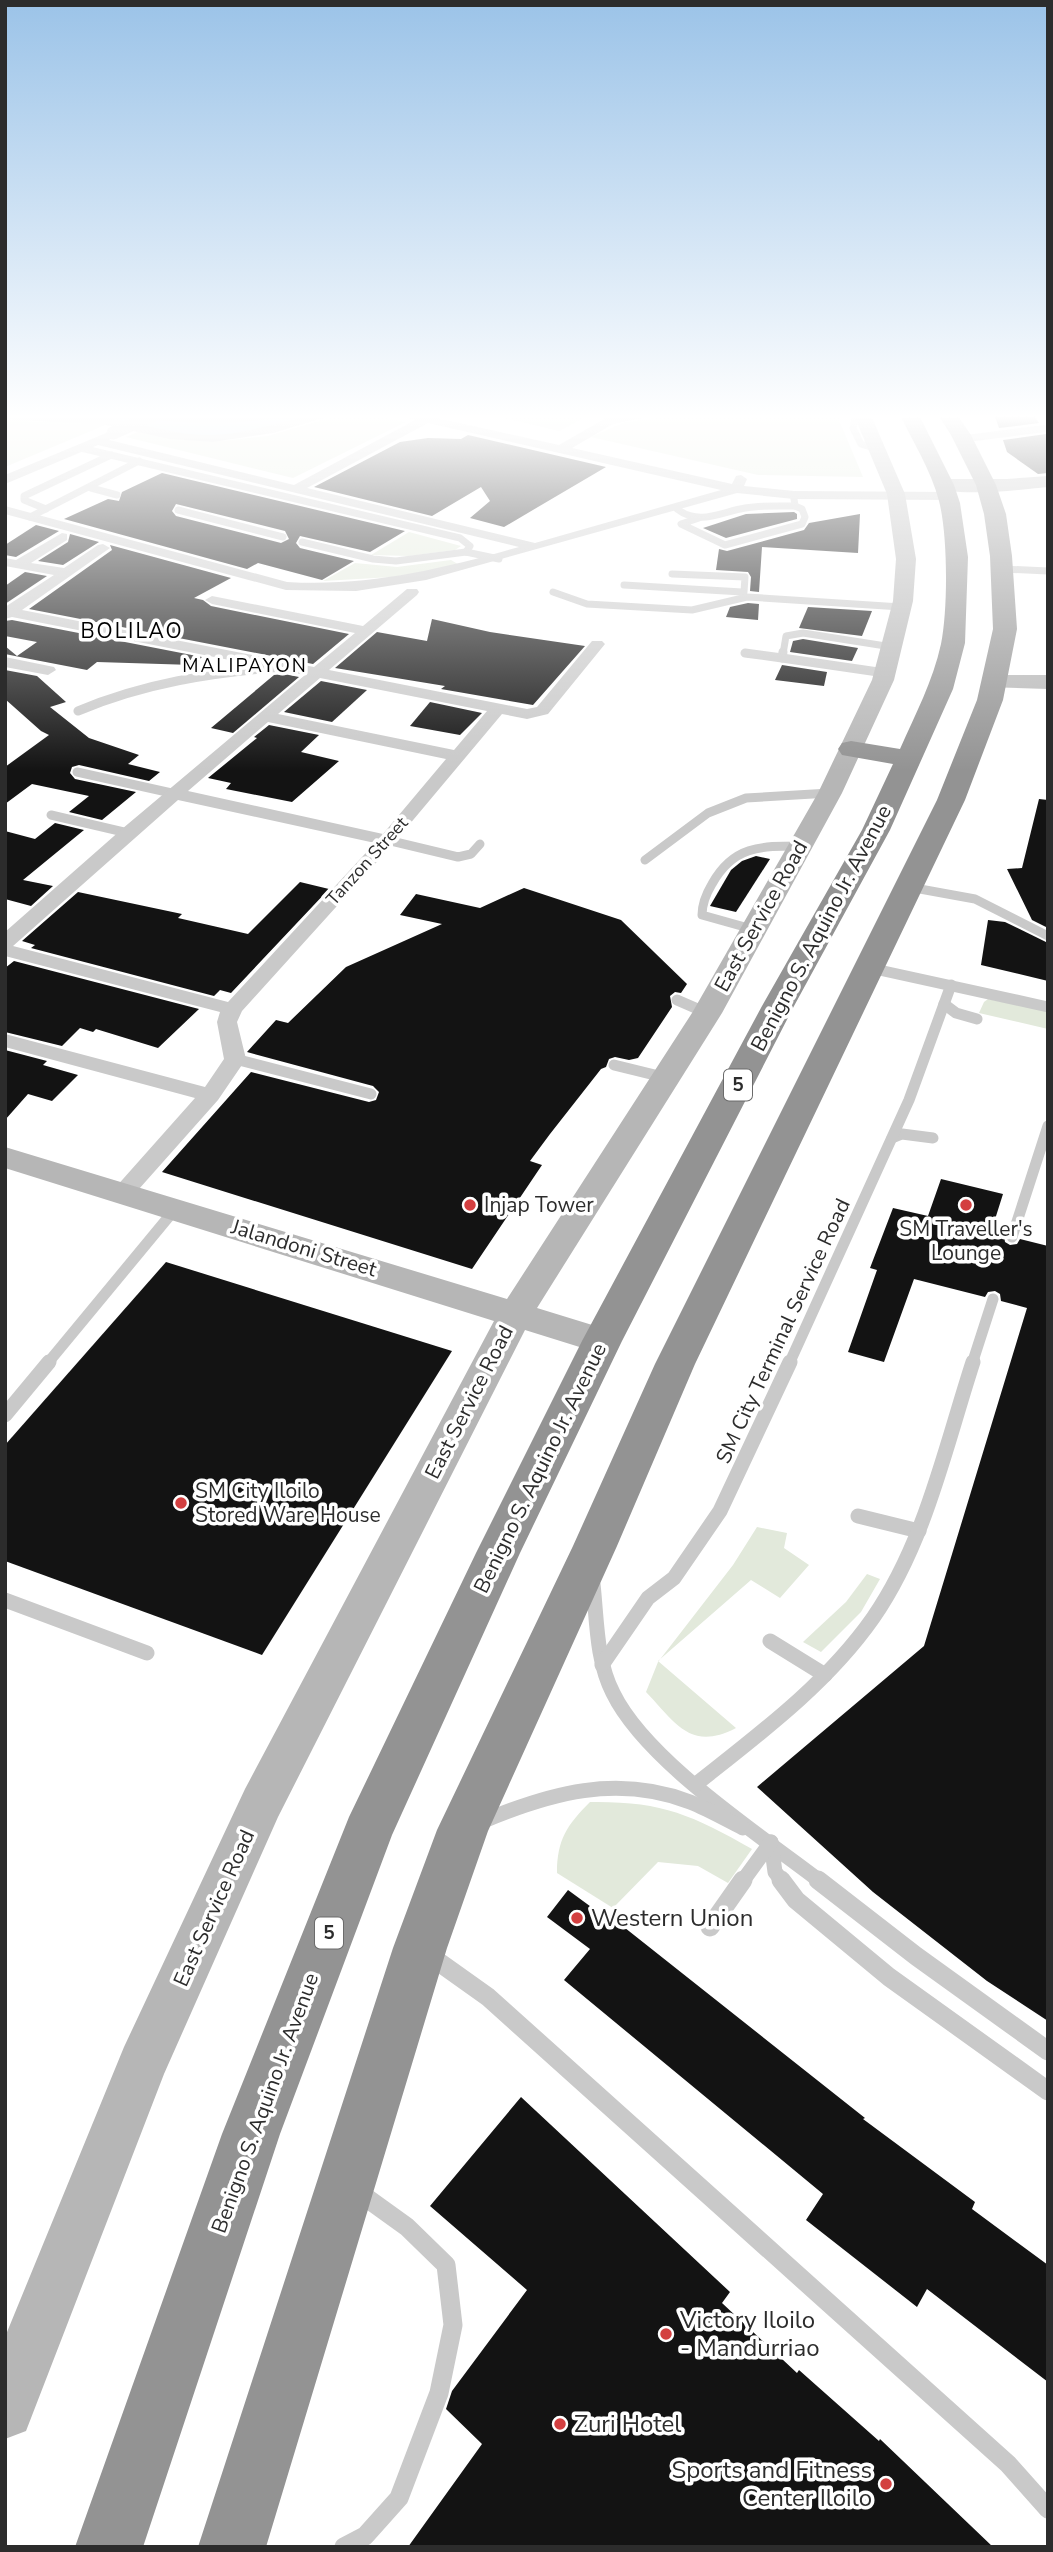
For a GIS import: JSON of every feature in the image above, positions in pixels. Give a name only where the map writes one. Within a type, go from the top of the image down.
[{"type":"highway","name":"Benigno S. Aquino Jr. Avenue","points":[[109,2547],[251,2134],[367,1834],[601,1340],[778,1006],[876,830],[940,689],[953,643],[957,557],[953,532]]},
{"type":"highway","points":[[232,2547],[420,1948],[463,1830],[595,1546],[675,1364],[870,968],[969,757],[994,682],[1005,629],[1002,569],[995,532]]},
{"type":"highway","points":[[956,604],[1005,609]]},
{"type":"highway","points":[[851,749],[908,758]]},
{"type":"street","points":[[87,532],[295,587],[397,581],[458,570],[591,532]]},
{"type":"street","points":[[476,532],[536,547]]},
{"type":"street","name":"East Service Road","points":[[5,2410],[142,2065],[261,1804],[516,1313],[708,1013],[752,929],[830,793],[889,660],[902,604],[906,559],[901,532]]},
{"type":"street","points":[[12,563],[62,537]]},
{"type":"street","points":[[7,612],[103,548]]},
{"type":"street","points":[[12,563],[65,573]]},
{"type":"street","points":[[5,943],[128,833],[412,592]]},
{"type":"street","points":[[212,600],[367,631]]},
{"type":"street","points":[[7,612],[527,714],[542,711],[597,644]]},
{"type":"street","points":[[5,662],[48,670]]},
{"type":"street","points":[[994,682],[1048,682]]},
{"type":"street","name":"Tanzon Street","points":[[232,1009],[387,840],[498,708]]},
{"type":"street","points":[[267,717],[458,756]]},
{"type":"street","points":[[176,794],[387,840]]},
{"type":"street","points":[[5,950],[232,1009],[227,1022],[235,1059],[210,1095],[123,1193]]},
{"type":"street","points":[[5,1040],[210,1095]]},
{"type":"street","name":"Jalandoni Street","points":[[5,1157],[601,1340]]},
{"type":"lane","points":[[265,532],[284,537]]},
{"type":"lane","points":[[435,532],[460,538],[470,546],[466,552]]},
{"type":"lane","points":[[698,532],[725,545],[772,532]]},
{"type":"lane","points":[[302,542],[373,559],[396,561],[466,552],[499,559]]},
{"type":"lane","points":[[1002,569],[1048,571]]},
{"type":"lane","points":[[672,574],[745,578],[744,592]]},
{"type":"lane","points":[[624,585],[902,604]]},
{"type":"lane","points":[[553,592],[587,604],[692,610],[747,597],[902,604]]},
{"type":"lane","points":[[782,658],[786,636],[796,633],[889,660]]},
{"type":"lane","points":[[745,653],[782,658],[889,660]]},
{"type":"lane","points":[[78,711],[110,696],[184,677],[282,667]]},
{"type":"lane","points":[[77,772],[176,794]]},
{"type":"lane","points":[[645,860],[708,813],[746,797],[830,793]]},
{"type":"lane","points":[[51,815],[128,833]]},
{"type":"lane","points":[[387,840],[458,857],[471,854],[480,844]]},
{"type":"lane","points":[[752,929],[702,915],[701,907],[719,869],[740,853],[755,846],[800,846]]},
{"type":"lane","points":[[908,887],[975,899],[1048,936]]},
{"type":"lane","points":[[870,968],[1048,1007]]},
{"type":"lane","name":"SM City Terminal Service Road","points":[[602,1665],[648,1598],[674,1578],[720,1511],[892,1138],[951,985]]},
{"type":"lane","points":[[677,1000],[708,1013]]},
{"type":"lane","points":[[944,1004],[956,1013],[977,1019]]},
{"type":"lane","points":[[235,1059],[371,1094]]},
{"type":"lane","points":[[614,1065],[667,1078]]},
{"type":"lane","points":[[1012,1237],[1048,1125]]},
{"type":"lane","points":[[892,1138],[902,1133],[933,1138]]},
{"type":"lane","points":[[5,1415],[176,1208]]},
{"type":"lane","points":[[695,1785],[795,1704],[825,1675],[865,1629],[906,1560],[919,1531],[993,1299]]},
{"type":"lane","points":[[858,1516],[919,1531]]},
{"type":"lane","points":[[595,1546],[592,1588],[602,1665],[613,1694],[636,1729],[695,1785],[916,1956],[1048,2051]]},
{"type":"lane","points":[[5,1600],[147,1653]]},
{"type":"lane","points":[[769,1641],[825,1675]]},
{"type":"lane","points":[[463,1830],[534,1800],[584,1787],[626,1787],[680,1798],[771,1842]]},
{"type":"lane","points":[[710,1927],[771,1842]]},
{"type":"lane","points":[[771,1842],[775,1872],[796,1900],[889,1977],[1048,2091]]},
{"type":"lane","points":[[420,1948],[488,1997],[998,2455],[1048,2509]]},
{"type":"lane","points":[[344,2547],[365,2536],[399,2498],[439,2393],[453,2325],[446,2265],[407,2227],[346,2183]]},
{"type":"shaded area","points":[[409,532],[461,546],[455,550],[409,556],[371,555]]},
{"type":"shaded area","points":[[451,560],[461,566],[392,577],[323,581],[355,563],[397,567]]},
{"type":"shaded area","points":[[988,999],[1048,1011],[1048,1029],[979,1013]]},
{"type":"shaded area","points":[[757,1527],[787,1533],[784,1548],[809,1565],[780,1598],[751,1580],[660,1659],[733,1565]]},
{"type":"shaded area","points":[[867,1574],[880,1579],[861,1612],[821,1652],[803,1642],[846,1602]]},
{"type":"shaded area","points":[[658,1661],[736,1728],[707,1737],[695,1735],[675,1723],[646,1692]]},
{"type":"shaded area","points":[[590,1802],[636,1804],[674,1812],[711,1827],[752,1849],[728,1883],[698,1866],[658,1862],[613,1908],[557,1873],[561,1842],[575,1818]]},
{"type":"building","points":[[25,532],[57,532],[16,557],[5,555],[5,545]]},
{"type":"building","points":[[112,532],[239,532],[281,543],[289,539],[286,532],[403,532],[370,552],[300,536],[296,543],[300,548],[354,561],[322,580],[258,563],[247,569]]},
{"type":"building","points":[[712,532],[748,532],[726,538]]},
{"type":"building","points":[[796,532],[859,532],[858,553],[762,547],[759,592],[750,591],[751,577],[748,572],[716,570],[719,549],[727,551]]},
{"type":"building","points":[[70,534],[99,542],[63,565],[38,561],[68,542]]},
{"type":"building","points":[[110,545],[231,578],[194,598],[211,606],[349,634],[313,664],[29,609],[112,550]]},
{"type":"building","points":[[25,572],[47,576],[5,604],[5,586]]},
{"type":"building","points":[[748,603],[759,604],[758,620],[726,617],[730,607]]},
{"type":"building","points":[[808,607],[872,611],[862,636],[799,628]]},
{"type":"building","points":[[432,619],[490,632],[585,646],[533,705],[441,689],[445,686],[335,668],[377,632],[427,641]]},
{"type":"building","points":[[12,620],[202,657],[193,665],[97,662],[87,670],[30,659],[5,654],[5,646],[17,656],[37,642],[5,636],[5,621]]},
{"type":"building","points":[[803,639],[858,648],[852,661],[790,652],[793,641]]},
{"type":"building","points":[[782,665],[827,672],[824,686],[775,680]]},
{"type":"building","points":[[5,670],[37,676],[66,702],[50,707],[89,738],[139,755],[128,764],[160,772],[149,781],[79,765],[72,767],[70,773],[75,779],[136,792],[102,820],[69,812],[89,796],[32,784],[5,804],[5,767],[49,735],[5,699]]},
{"type":"building","points":[[274,675],[299,677],[233,733],[211,728]]},
{"type":"building","points":[[321,681],[367,690],[332,722],[284,712]]},
{"type":"building","points":[[430,702],[482,713],[460,735],[410,726]]},
{"type":"building","points":[[269,725],[319,735],[301,752],[339,761],[292,802],[226,789],[231,783],[208,778],[257,738],[254,737]]},
{"type":"building","points":[[1039,799],[1048,800],[1048,928],[1032,920],[1007,869],[1022,868]]},
{"type":"building","points":[[55,823],[84,830],[23,880],[53,886],[31,906],[5,899],[5,831],[35,839]]},
{"type":"building","points":[[756,856],[770,859],[736,912],[710,906],[731,870],[742,861]]},
{"type":"building","points":[[300,882],[329,889],[231,993],[220,990],[214,996],[31,948],[35,945],[22,941],[78,892],[182,914],[178,918],[248,934]]},
{"type":"building","points":[[524,888],[621,920],[687,984],[681,993],[675,992],[670,996],[672,1007],[638,1058],[609,1059],[606,1067],[601,1069],[550,1134],[530,1161],[542,1165],[472,1269],[162,1172],[251,1072],[369,1102],[376,1100],[379,1092],[373,1086],[247,1052],[276,1020],[288,1023],[346,967],[442,924],[400,915],[416,894],[480,908]]},
{"type":"building","points":[[988,920],[1005,922],[1048,943],[1048,981],[981,965]]},
{"type":"building","points":[[14,961],[199,1009],[158,1048],[96,1029],[93,1032],[80,1028],[62,1046],[5,1032],[5,968]]},
{"type":"building","points":[[5,1050],[47,1061],[43,1065],[78,1075],[52,1101],[28,1094],[5,1120]]},
{"type":"building","points":[[941,1179],[1003,1194],[991,1232],[1004,1236],[1005,1242],[1010,1245],[1017,1244],[1020,1239],[1048,1246],[1048,2021],[987,1981],[873,1892],[757,1787],[924,1646],[1027,1308],[1001,1301],[1000,1294],[995,1291],[988,1292],[985,1297],[914,1279],[884,1362],[848,1352],[877,1270],[870,1268],[893,1208],[928,1216]]},
{"type":"building","name":"SM City Iloilo Stored Ware House","points":[[166,1262],[452,1351],[262,1655],[5,1561],[5,1445]]},
{"type":"building","points":[[568,1890],[613,1923],[615,1920],[865,2118],[863,2119],[975,2202],[972,2209],[1048,2265],[1048,2382],[927,2289],[917,2307],[806,2220],[823,2194],[564,1980],[590,1949],[547,1917]]},
{"type":"building","points":[[521,2097],[730,2292],[722,2303],[797,2373],[799,2370],[879,2441],[880,2439],[993,2547],[408,2547],[482,2444],[446,2409],[452,2391],[527,2290],[430,2206]]},
{"type":"place","name":"Injap Tower","points":[[470,1205]]},
{"type":"place","name":"SM Traveller's Lounge","points":[[966,1205]]},
{"type":"place","name":"SM City Iloilo Stored Ware House","points":[[181,1503]]},
{"type":"place","name":"Western Union","points":[[577,1918]]},
{"type":"place","name":"Victory Iloilo - Mandurriao","points":[[666,2334]]},
{"type":"place","name":"Zuri Hotel","points":[[560,2424]]},
{"type":"place","name":"Sports and Fitness Center Iloilo","points":[[886,2484]]},
{"type":"district","name":"BOLILAO","points":[[132,631]]},
{"type":"district","name":"MALIPAYON","points":[[245,666]]}]
